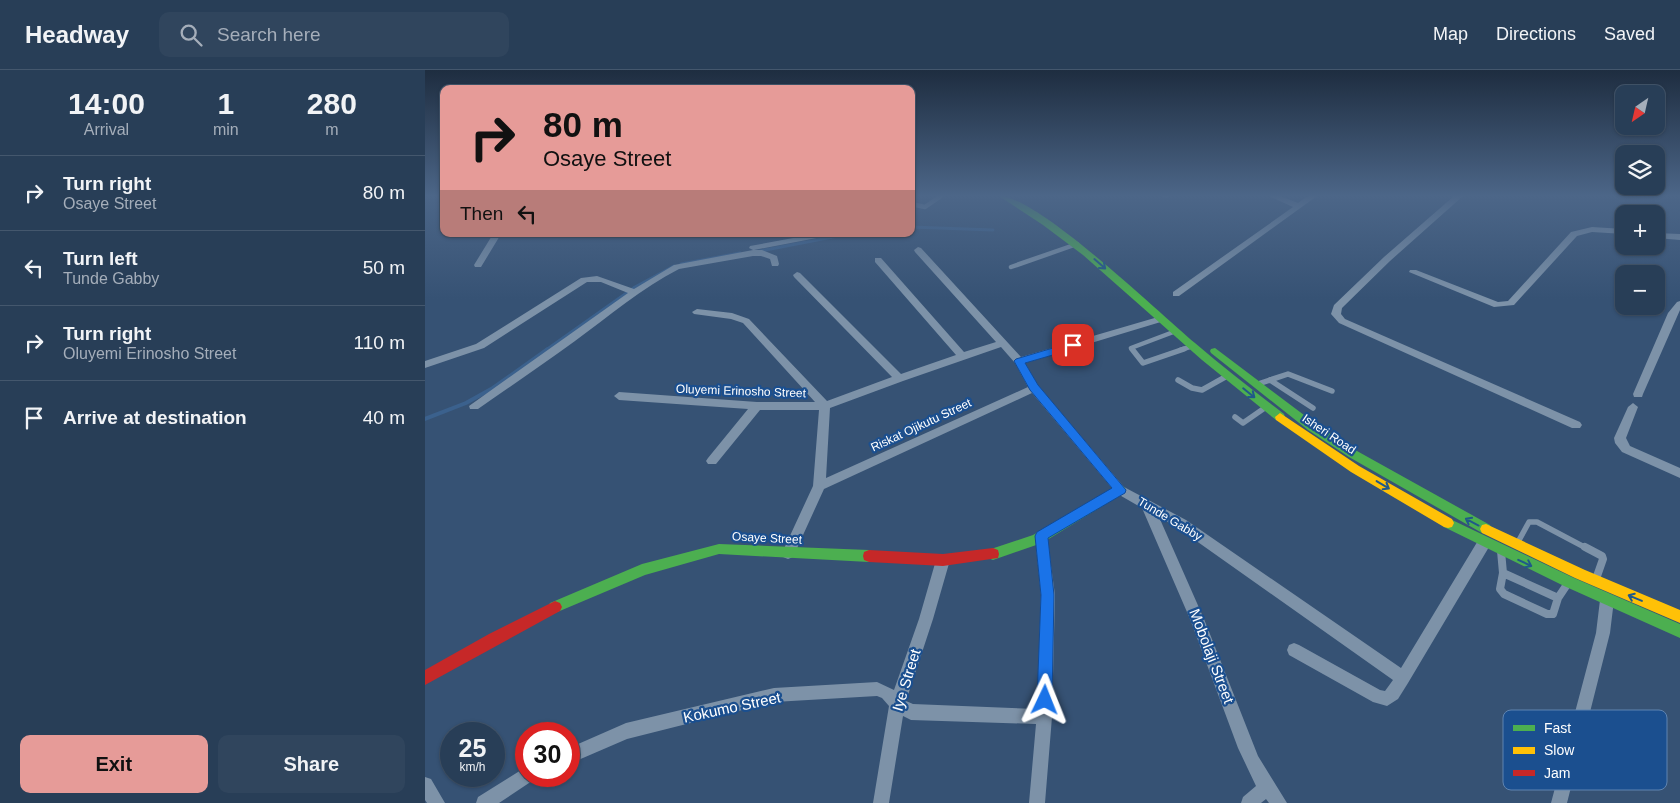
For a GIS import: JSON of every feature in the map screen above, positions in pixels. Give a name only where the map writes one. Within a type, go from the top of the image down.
[{"type":"main road","name":"Isheri Road","points":[[1058,230],[1077,244],[1227,376],[1302,434],[1352,466],[1484,543],[1568,583],[1680,632]]},
{"type":"main road","name":"Isheri Road","points":[[1074,230],[1088,240],[1172,315],[1312,427],[1353,454],[1473,523],[1595,581],[1680,616]]},
{"type":"main road","points":[[1302,434],[1312,427]]},
{"type":"main road","name":"Osaye Street","points":[[425,678],[513,627],[568,601],[689,554],[719,549],[943,560],[978,557],[1009,550],[1041,536],[1120,490]]},
{"type":"street","points":[[1176,294],[1264,230]]},
{"type":"street","points":[[1420,230],[1337,307],[1336,314],[1342,320],[1576,425]]},
{"type":"street","points":[[1413,272],[1497,305],[1504,305],[1511,303],[1574,234],[1583,230]]},
{"type":"street","points":[[1665,236],[1680,237]]},
{"type":"street","points":[[478,265],[495,237]]},
{"type":"street","points":[[474,406],[548,356],[629,290],[673,263],[811,237]]},
{"type":"street","name":"Tunde Gabby","points":[[918,250],[1019,361],[1034,388],[1120,490],[1182,524],[1403,678]]},
{"type":"street","points":[[425,365],[480,346],[584,280],[599,278],[629,290],[677,267],[704,261],[762,253],[774,258],[775,264]]},
{"type":"street","points":[[878,260],[963,357]]},
{"type":"street","points":[[797,275],[899,378]]},
{"type":"street","points":[[1638,394],[1673,313],[1680,304]]},
{"type":"street","points":[[697,312],[732,316],[745,321],[825,406],[819,486],[788,553]]},
{"type":"street","points":[[1019,361],[1161,319]]},
{"type":"street","name":"Oluyemi Erinosho Street","points":[[619,396],[757,406],[825,406],[899,378],[1002,344]]},
{"type":"street","name":"Riskat Ojikutu Street","points":[[819,486],[1034,388]]},
{"type":"street","points":[[712,461],[757,406]]},
{"type":"street","points":[[1633,407],[1620,438],[1621,444],[1626,449],[1680,473]]},
{"type":"street","name":"Mobolaji Street","points":[[1148,506],[1178,572],[1228,696],[1249,757],[1266,788],[1279,803]]},
{"type":"street","points":[[1037,803],[1045,717],[1048,595],[1041,536]]},
{"type":"street","points":[[1294,650],[1378,697],[1387,698],[1393,694],[1484,543]]},
{"type":"street","name":"Iye Street","points":[[881,803],[897,704],[926,619],[943,560]]},
{"type":"street","points":[[1583,710],[1603,633],[1607,600]]},
{"type":"street","name":"Kokumo Street","points":[[580,751],[627,731],[775,695],[877,689],[887,693],[897,704],[911,712],[1045,717]]},
{"type":"street","points":[[484,803],[515,782]]},
{"type":"street","points":[[425,785],[437,803]]},
{"type":"street","points":[[1249,803],[1266,788]]},
{"type":"street","points":[[1559,803],[1562,790]]},
{"type":"lane","points":[[1011,267],[1077,244]]},
{"type":"lane","points":[[1175,331],[1131,348],[1143,363],[1193,346]]},
{"type":"lane","points":[[1258,384],[1288,374],[1332,391]]},
{"type":"lane","points":[[1178,380],[1192,388],[1203,390],[1227,376]]},
{"type":"lane","points":[[1270,380],[1313,408]]},
{"type":"lane","points":[[1235,417],[1243,422],[1266,407]]},
{"type":"lane","points":[[1517,544],[1529,522],[1537,522],[1602,556],[1603,559],[1595,581]]},
{"type":"lane","points":[[1501,551],[1503,573],[1500,589],[1503,594],[1547,614],[1553,614],[1558,598],[1568,583]]},
{"type":"lane","points":[[1503,573],[1558,598]]},
{"type":"waterway","points":[[760,251],[832,237]]},
{"type":"waterway","points":[[681,264],[740,253]]},
{"type":"waterway","points":[[546,350],[635,287],[674,266]]},
{"type":"waterway","points":[[425,419],[466,403],[493,388],[548,349]]},
{"type":"traffic: fast","points":[[1056,230],[1086,253],[1205,357],[1280,417]]},
{"type":"traffic: fast","points":[[1215,351],[1312,427],[1353,454],[1486,529]]},
{"type":"traffic: fast","points":[[993,554],[1037,539],[1120,490]]},
{"type":"traffic: fast","points":[[1448,523],[1569,582],[1680,631]]},
{"type":"traffic: fast","points":[[555,607],[642,570],[719,549],[869,556]]},
{"type":"traffic: slow","points":[[1280,417],[1355,469],[1448,523]]},
{"type":"traffic: slow","points":[[1486,529],[1580,574],[1680,617]]},
{"type":"traffic: jam","points":[[869,556],[943,560],[993,554]]},
{"type":"traffic: jam","points":[[425,678],[555,607]]},
{"type":"route","points":[[1045,700],[1048,595],[1041,536],[1120,490],[1034,388],[1019,361],[1073,345]]}]
